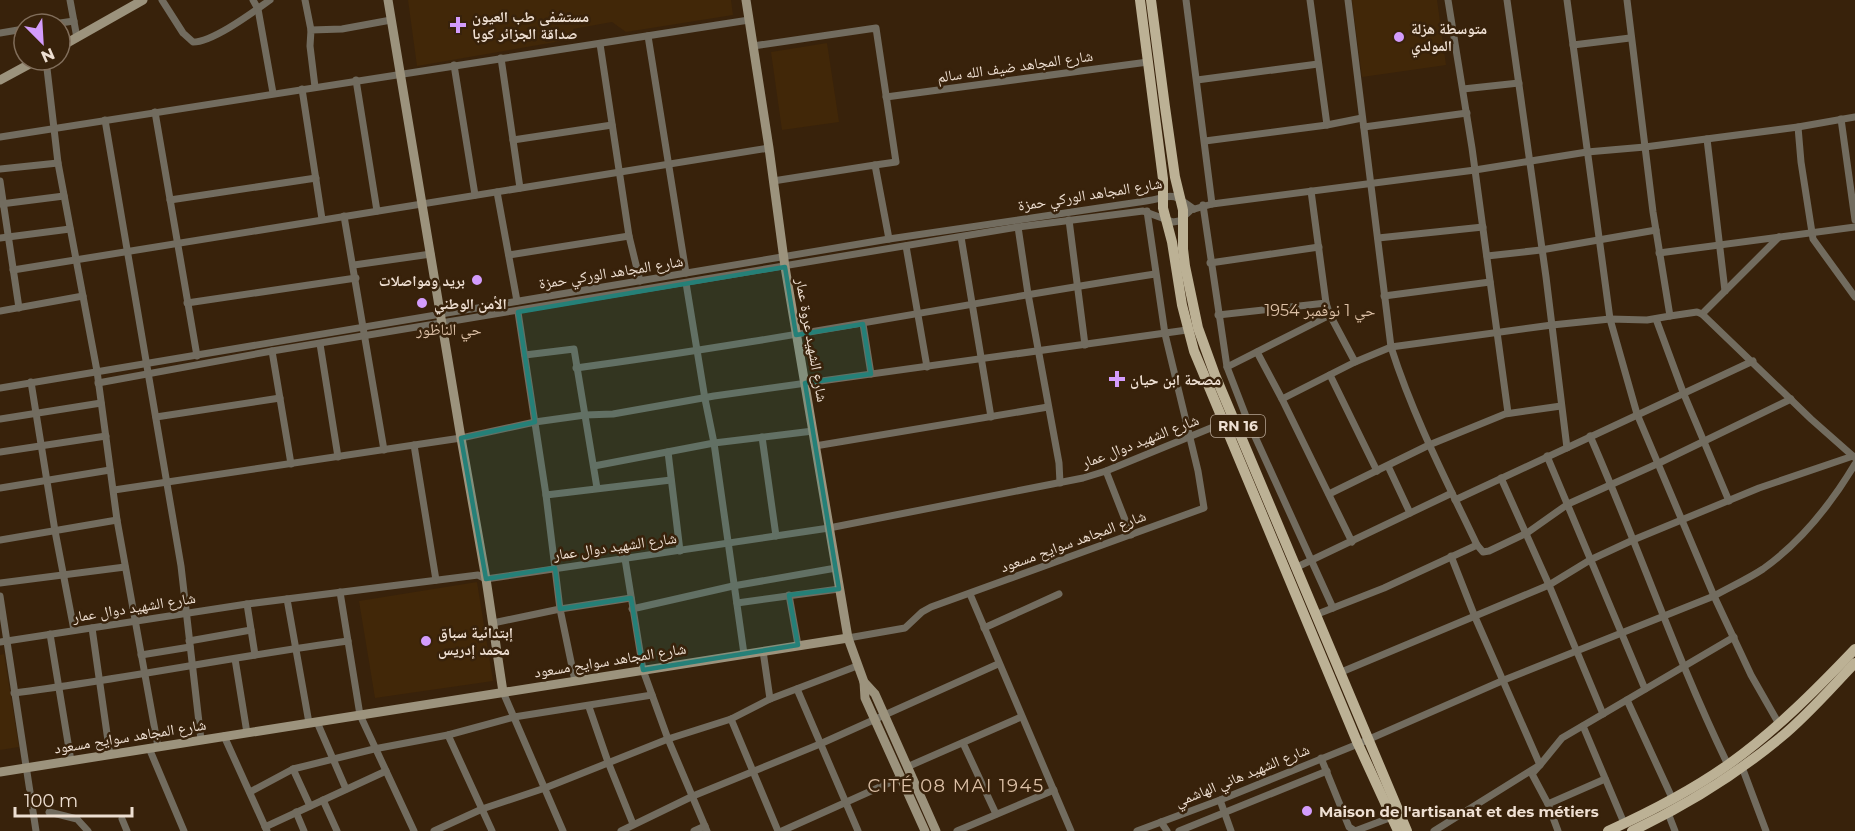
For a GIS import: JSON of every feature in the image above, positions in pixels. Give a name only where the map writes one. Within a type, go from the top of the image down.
[{"type":"main road","name":"RN 16","points":[[1140,0],[1163,179],[1162,208],[1172,242],[1187,330],[1223,423],[1351,714],[1398,831]]},
{"type":"main road","name":"RN 16","points":[[1151,0],[1166,118],[1183,217],[1183,249],[1198,328],[1215,375],[1339,673],[1351,714]]},
{"type":"main road","points":[[1628,827],[1728,765],[1779,724],[1855,649]]},
{"type":"main road","points":[[1608,831],[1628,827],[1668,813],[1707,791],[1790,730],[1855,663]]},
{"type":"main road","name":"RN 16","points":[[1363,742],[1407,831]]},
{"type":"street","points":[[70,0],[77,38]]},
{"type":"street","points":[[72,41],[143,0]]},
{"type":"street","points":[[162,0],[183,33],[193,42],[202,42],[270,0]]},
{"type":"street","points":[[253,0],[258,9],[273,93]]},
{"type":"street","points":[[305,0],[311,30],[310,46],[315,87]]},
{"type":"street","points":[[388,0],[503,692],[563,831]]},
{"type":"street","name":"شارع الشهيد عروة عمار","points":[[746,0],[784,262],[848,638],[864,682],[875,694],[936,831]]},
{"type":"street","points":[[1186,0],[1212,204]]},
{"type":"street","points":[[1310,0],[1327,125]]},
{"type":"street","points":[[1348,0],[1391,347],[1402,381],[1429,445],[1477,545],[1483,552],[1527,533],[1568,504],[1791,399]]},
{"type":"street","points":[[1448,0],[1467,113],[1508,413]]},
{"type":"street","points":[[1507,0],[1567,448]]},
{"type":"street","points":[[1567,0],[1610,319],[1637,414],[1714,596],[1751,675],[1779,724]]},
{"type":"street","points":[[1626,0],[1659,253],[1670,316]]},
{"type":"street","points":[[311,30],[342,29],[391,20]]},
{"type":"street","points":[[0,137],[749,20]]},
{"type":"street","points":[[753,46],[876,28],[896,162],[774,181]]},
{"type":"street","points":[[648,36],[686,273]]},
{"type":"street","points":[[1573,45],[1630,38]]},
{"type":"street","points":[[600,44],[629,236],[640,281]]},
{"type":"street","points":[[501,58],[520,188]]},
{"type":"street","name":"شارع المجاهد ضيف الله سالم","points":[[886,97],[1148,62]]},
{"type":"street","points":[[1197,80],[1318,64]]},
{"type":"street","points":[[454,65],[475,195]]},
{"type":"street","points":[[0,80],[15,72]]},
{"type":"street","points":[[47,72],[58,163],[97,371],[117,520],[145,675],[154,748],[184,831]]},
{"type":"street","points":[[356,81],[377,211]]},
{"type":"street","points":[[1463,89],[1519,83]]},
{"type":"street","points":[[302,89],[322,219]]},
{"type":"street","points":[[154,112],[197,365]]},
{"type":"street","points":[[1364,127],[1467,113]]},
{"type":"street","points":[[1167,222],[1176,222],[1203,205],[1475,170],[1587,152],[1798,128],[1855,117]]},
{"type":"street","points":[[1205,141],[1327,125],[1362,118]]},
{"type":"street","points":[[1841,119],[1855,220]]},
{"type":"street","points":[[105,120],[181,566],[201,740]]},
{"type":"street","points":[[513,140],[612,125]]},
{"type":"street","points":[[1798,128],[1811,233],[1816,246],[1855,297]]},
{"type":"street","points":[[1707,139],[1725,291]]},
{"type":"street","points":[[13,270],[769,148]]},
{"type":"street","points":[[0,170],[58,163]]},
{"type":"street","points":[[875,165],[889,239]]},
{"type":"street","points":[[170,200],[316,178]]},
{"type":"street","points":[[0,181],[19,308]]},
{"type":"street","points":[[1311,191],[1326,303],[1355,362]]},
{"type":"street","points":[[497,192],[517,301]]},
{"type":"street","name":"شارع المجاهد الوركي حمزة","points":[[0,388],[364,328],[518,312],[686,283],[889,239],[1171,195],[1180,198],[1194,209]]},
{"type":"street","points":[[2,204],[64,196]]},
{"type":"street","points":[[1203,205],[1227,367],[1247,419],[1333,608]]},
{"type":"street","points":[[1147,212],[1165,334],[1190,438]]},
{"type":"street","name":"شارع المجاهد الوركي حمزة","points":[[98,383],[272,351],[365,337],[517,301],[686,273],[906,246],[1069,220],[1147,212],[1167,222]]},
{"type":"street","points":[[344,216],[384,450]]},
{"type":"street","points":[[1069,220],[1085,345]]},
{"type":"street","points":[[1378,238],[1483,226]]},
{"type":"street","points":[[1018,227],[1059,464],[1060,483]]},
{"type":"street","points":[[1659,253],[1855,227]]},
{"type":"street","points":[[0,238],[70,230]]},
{"type":"street","points":[[1487,256],[1541,250],[1656,230]]},
{"type":"street","points":[[509,255],[629,236]]},
{"type":"street","points":[[961,237],[991,417]]},
{"type":"street","points":[[1702,314],[1779,237]]},
{"type":"street","points":[[906,246],[927,367]]},
{"type":"street","points":[[1210,263],[1319,247]]},
{"type":"street","points":[[354,265],[431,254]]},
{"type":"street","points":[[576,368],[698,352],[1155,274]]},
{"type":"street","points":[[187,303],[356,278]]},
{"type":"street","points":[[1384,296],[1490,282]]},
{"type":"street","points":[[686,283],[714,443],[744,654]]},
{"type":"street","points":[[0,311],[83,296]]},
{"type":"street","points":[[1218,315],[1326,303]]},
{"type":"street","points":[[518,312],[546,495],[560,609],[575,681]]},
{"type":"street","points":[[1282,399],[1355,362],[1391,347],[1552,325],[1610,319],[1656,319],[1696,312],[1702,314],[1854,457],[1759,488],[1633,540],[1590,560],[1549,585],[1339,673]]},
{"type":"street","points":[[1227,367],[1330,315]]},
{"type":"street","points":[[1656,319],[1683,392],[1729,501]]},
{"type":"street","points":[[863,324],[871,374]]},
{"type":"street","points":[[114,490],[460,438],[535,422],[585,415],[613,414],[714,396],[1187,330]]},
{"type":"street","points":[[320,344],[338,457]]},
{"type":"street","points":[[525,356],[574,348],[597,488]]},
{"type":"street","points":[[272,351],[291,464]]},
{"type":"street","points":[[1257,352],[1352,542]]},
{"type":"street","points":[[1295,568],[1410,513],[1501,478],[1753,361]]},
{"type":"street","points":[[1330,375],[1377,471]]},
{"type":"street","points":[[31,382],[55,531],[74,630]]},
{"type":"street","points":[[156,417],[280,398]]},
{"type":"street","points":[[0,419],[101,403]]},
{"type":"street","points":[[1329,494],[1429,445],[1508,413],[1561,406]]},
{"type":"street","points":[[815,446],[1048,407]]},
{"type":"street","name":"شارع الشهيد دوال عمار","points":[[4,642],[247,604],[478,575],[486,579],[829,528],[1060,483],[1106,471],[1223,423]]},
{"type":"street","points":[[594,466],[714,443],[813,430]]},
{"type":"street","points":[[0,452],[106,436]]},
{"type":"street","points":[[1590,436],[1683,666],[1728,765]]},
{"type":"street","points":[[762,437],[776,536]]},
{"type":"street","name":"شارع المجاهد سوايح مسعود","points":[[0,772],[905,628],[931,607],[1204,508],[1190,438]]},
{"type":"street","points":[[414,445],[436,580]]},
{"type":"street","points":[[668,452],[680,551]]},
{"type":"street","points":[[1548,456],[1645,689]]},
{"type":"street","name":"شارع الشهيد هاني الهاشمي","points":[[1137,831],[1363,742],[1504,680],[1714,596],[1761,570],[1780,555],[1825,509],[1855,464]]},
{"type":"street","points":[[1388,466],[1410,513]]},
{"type":"street","points":[[0,489],[110,470]]},
{"type":"street","points":[[1106,471],[1131,535]]},
{"type":"street","points":[[1501,478],[1527,533],[1603,714]]},
{"type":"street","points":[[546,495],[671,480]]},
{"type":"street","points":[[0,540],[117,520]]},
{"type":"street","points":[[1315,615],[1417,573],[1477,545]]},
{"type":"street","points":[[1451,556],[1475,617],[1540,765]]},
{"type":"street","points":[[625,559],[643,670],[706,829],[694,831]]},
{"type":"street","points":[[0,583],[125,567]]},
{"type":"street","points":[[632,609],[733,586],[836,568]]},
{"type":"street","points":[[737,603],[839,589]]},
{"type":"street","points":[[340,592],[360,715],[414,831]]},
{"type":"street","points":[[970,594],[1071,831]]},
{"type":"street","points":[[984,628],[1059,594]]},
{"type":"street","points":[[789,595],[798,645]]},
{"type":"street","points":[[0,596],[4,642],[36,831]]},
{"type":"street","points":[[493,623],[630,598]]},
{"type":"street","points":[[287,599],[313,722],[346,789]]},
{"type":"street","points":[[247,604],[255,655]]},
{"type":"street","points":[[92,628],[110,754]]},
{"type":"street","points":[[141,655],[251,630]]},
{"type":"street","points":[[50,634],[71,761]]},
{"type":"street","points":[[1558,831],[1548,804],[1532,774],[1562,738],[1734,637]]},
{"type":"street","points":[[14,693],[145,675],[348,641]]},
{"type":"street","points":[[763,651],[770,699]]},
{"type":"street","points":[[235,659],[247,733]]},
{"type":"street","points":[[621,831],[693,796],[820,744],[998,664]]},
{"type":"street","points":[[434,831],[482,809],[545,788],[669,739],[731,719],[770,699],[857,666]]},
{"type":"street","name":"شارع الشهيد عروة عمار","points":[[864,682],[864,698],[925,831]]},
{"type":"street","points":[[797,689],[858,831]]},
{"type":"street","points":[[250,792],[293,769],[332,759],[448,735],[514,717],[589,707],[652,695]]},
{"type":"street","points":[[1627,700],[1673,800]]},
{"type":"street","points":[[589,707],[633,825]]},
{"type":"street","points":[[907,767],[1022,717]]},
{"type":"street","points":[[731,719],[780,831],[900,778]]},
{"type":"street","points":[[1583,726],[1628,827]]},
{"type":"street","points":[[448,735],[492,831]]},
{"type":"street","points":[[224,736],[266,829],[296,812],[386,771]]},
{"type":"street","points":[[963,743],[996,814]]},
{"type":"street","points":[[1322,758],[1349,827],[1355,831],[1392,817]]},
{"type":"street","points":[[1434,831],[1540,765]]},
{"type":"street","points":[[1742,767],[1766,831]]},
{"type":"street","points":[[293,769],[310,806]]},
{"type":"street","points":[[1179,831],[1327,771]]},
{"type":"street","points":[[1548,804],[1605,779]]},
{"type":"street","points":[[957,831],[1054,790]]},
{"type":"street","points":[[323,800],[337,831]]},
{"type":"street","points":[[1220,800],[1231,831]]},
{"type":"street","points":[[49,812],[77,819],[88,831]]},
{"type":"street","points":[[296,812],[304,831]]},
{"type":"street","points":[[1668,813],[1675,831]]},
{"type":"street","points":[[122,819],[127,831]]},
{"type":"street","points":[[1161,822],[1167,831]]},
{"type":"highlighted area","points":[[785,267],[796,335],[863,324],[871,374],[805,383],[839,589],[789,595],[798,645],[643,670],[631,598],[560,609],[555,568],[486,579],[461,438],[535,422],[518,312]]},
{"type":"shaded area","points":[[408,0],[731,0],[733,15],[626,32],[612,22],[573,29],[573,39],[417,66]]},
{"type":"shaded area","name":"متوسطة هزلة المولدي","points":[[1352,0],[1437,0],[1446,65],[1362,77]]},
{"type":"shaded area","points":[[827,43],[839,122],[782,130],[771,52]]},
{"type":"shaded area","name":"إبتدائية سباق محمد إدريس","points":[[477,582],[493,681],[375,698],[359,601]]},
{"type":"shaded area","points":[[4,654],[19,747],[0,750],[0,655]]},
{"type":"place","name":"مستشفى طب العيون صداقة الجزائر كوبا","points":[[458,25]]},
{"type":"place","name":"متوسطة هزلة المولدي","points":[[1399,37]]},
{"type":"place","name":"بريد ومواصلات","points":[[477,280]]},
{"type":"place","name":"الأمن الوطني","points":[[422,303]]},
{"type":"place","name":"مصحة ابن حيان","points":[[1117,379]]},
{"type":"place","name":"إبتدائية سباق محمد إدريس","points":[[426,641]]},
{"type":"place","name":"Maison de l'artisanat et des métiers","points":[[1307,811]]},
{"type":"district","name":"حي 1 نوفمبر 1954","points":[[1320,310]]},
{"type":"district","name":"حي الناظور","points":[[449,329]]},
{"type":"district","name":"CITÉ 08 MAI 1945","points":[[956,786]]}]
